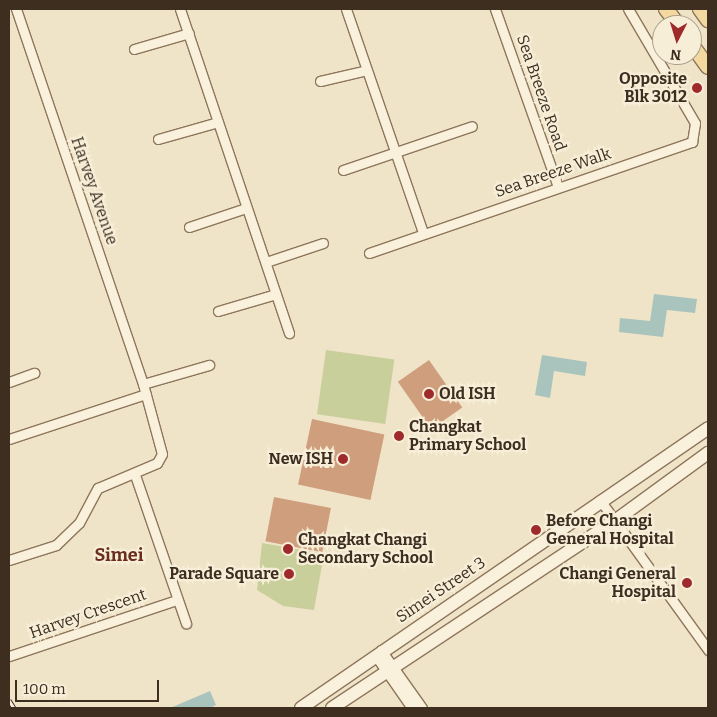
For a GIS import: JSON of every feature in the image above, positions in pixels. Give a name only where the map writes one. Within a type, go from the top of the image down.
[{"type":"main road","points":[[700,9],[708,20]]},
{"type":"main road","name":"Simei Street 3","points":[[301,708],[378,652],[708,428]]},
{"type":"main road","points":[[332,708],[391,671],[474,612],[616,520],[708,453]]},
{"type":"main road","points":[[638,474],[647,484],[662,485]]},
{"type":"street","name":"Harvey Avenue","points":[[16,9],[145,389]]},
{"type":"street","points":[[180,9],[246,208],[266,262],[288,333]]},
{"type":"street","points":[[346,9],[423,232]]},
{"type":"street","name":"Sea Breeze Road","points":[[496,9],[558,186]]},
{"type":"street","name":"Sea Breeze Walk","points":[[369,253],[423,232],[692,142],[695,124],[628,9]]},
{"type":"street","points":[[134,50],[189,33]]},
{"type":"street","points":[[320,81],[367,70]]},
{"type":"street","points":[[158,139],[218,122]]},
{"type":"street","points":[[343,170],[472,126]]},
{"type":"street","points":[[189,227],[246,208]]},
{"type":"street","points":[[266,262],[323,243]]},
{"type":"street","points":[[218,311],[276,294]]},
{"type":"street","points":[[9,439],[209,364]]},
{"type":"street","points":[[9,382],[34,373]]},
{"type":"street","points":[[9,560],[56,545],[79,523],[98,488],[135,475],[157,463],[162,454],[145,389]]},
{"type":"street","points":[[135,475],[176,600],[186,623]]},
{"type":"street","points":[[600,500],[708,650]]},
{"type":"street","name":"Harvey Crescent","points":[[9,656],[176,600]]},
{"type":"street","points":[[378,652],[412,708]]},
{"type":"street","points":[[391,671],[422,708]]},
{"type":"green space","points":[[326,350],[394,360],[385,424],[317,414]]},
{"type":"green space","name":"Parade Square","points":[[262,543],[324,554],[314,610],[283,606],[257,590]]},
{"type":"water","points":[[654,294],[697,299],[695,313],[667,310],[663,337],[619,332],[620,318],[650,321]]},
{"type":"water","points":[[542,355],[587,362],[585,376],[554,371],[550,398],[535,395]]},
{"type":"water","points":[[210,691],[216,705],[210,708],[170,708]]},
{"type":"building","name":"Old ISH","points":[[429,360],[462,408],[431,429],[398,382]]},
{"type":"building","name":"New ISH","points":[[312,419],[384,434],[370,500],[298,485]]},
{"type":"building","points":[[274,497],[331,508],[322,552],[265,541]]},
{"type":"railway","points":[[9,700],[14,708]]},
{"type":"place","name":"Opposite Blk 3012","points":[[697,88]]},
{"type":"place","name":"Old ISH","points":[[429,394]]},
{"type":"place","name":"Changkat Primary School","points":[[399,436]]},
{"type":"place","name":"New ISH","points":[[343,459]]},
{"type":"place","name":"Before Changi General Hospital","points":[[536,530]]},
{"type":"place","name":"Changkat Changi Secondary School","points":[[288,549]]},
{"type":"place","name":"Parade Square","points":[[289,574]]},
{"type":"place","name":"Changi General Hospital","points":[[687,583]]},
{"type":"district","name":"Simei","points":[[119,555]]}]
